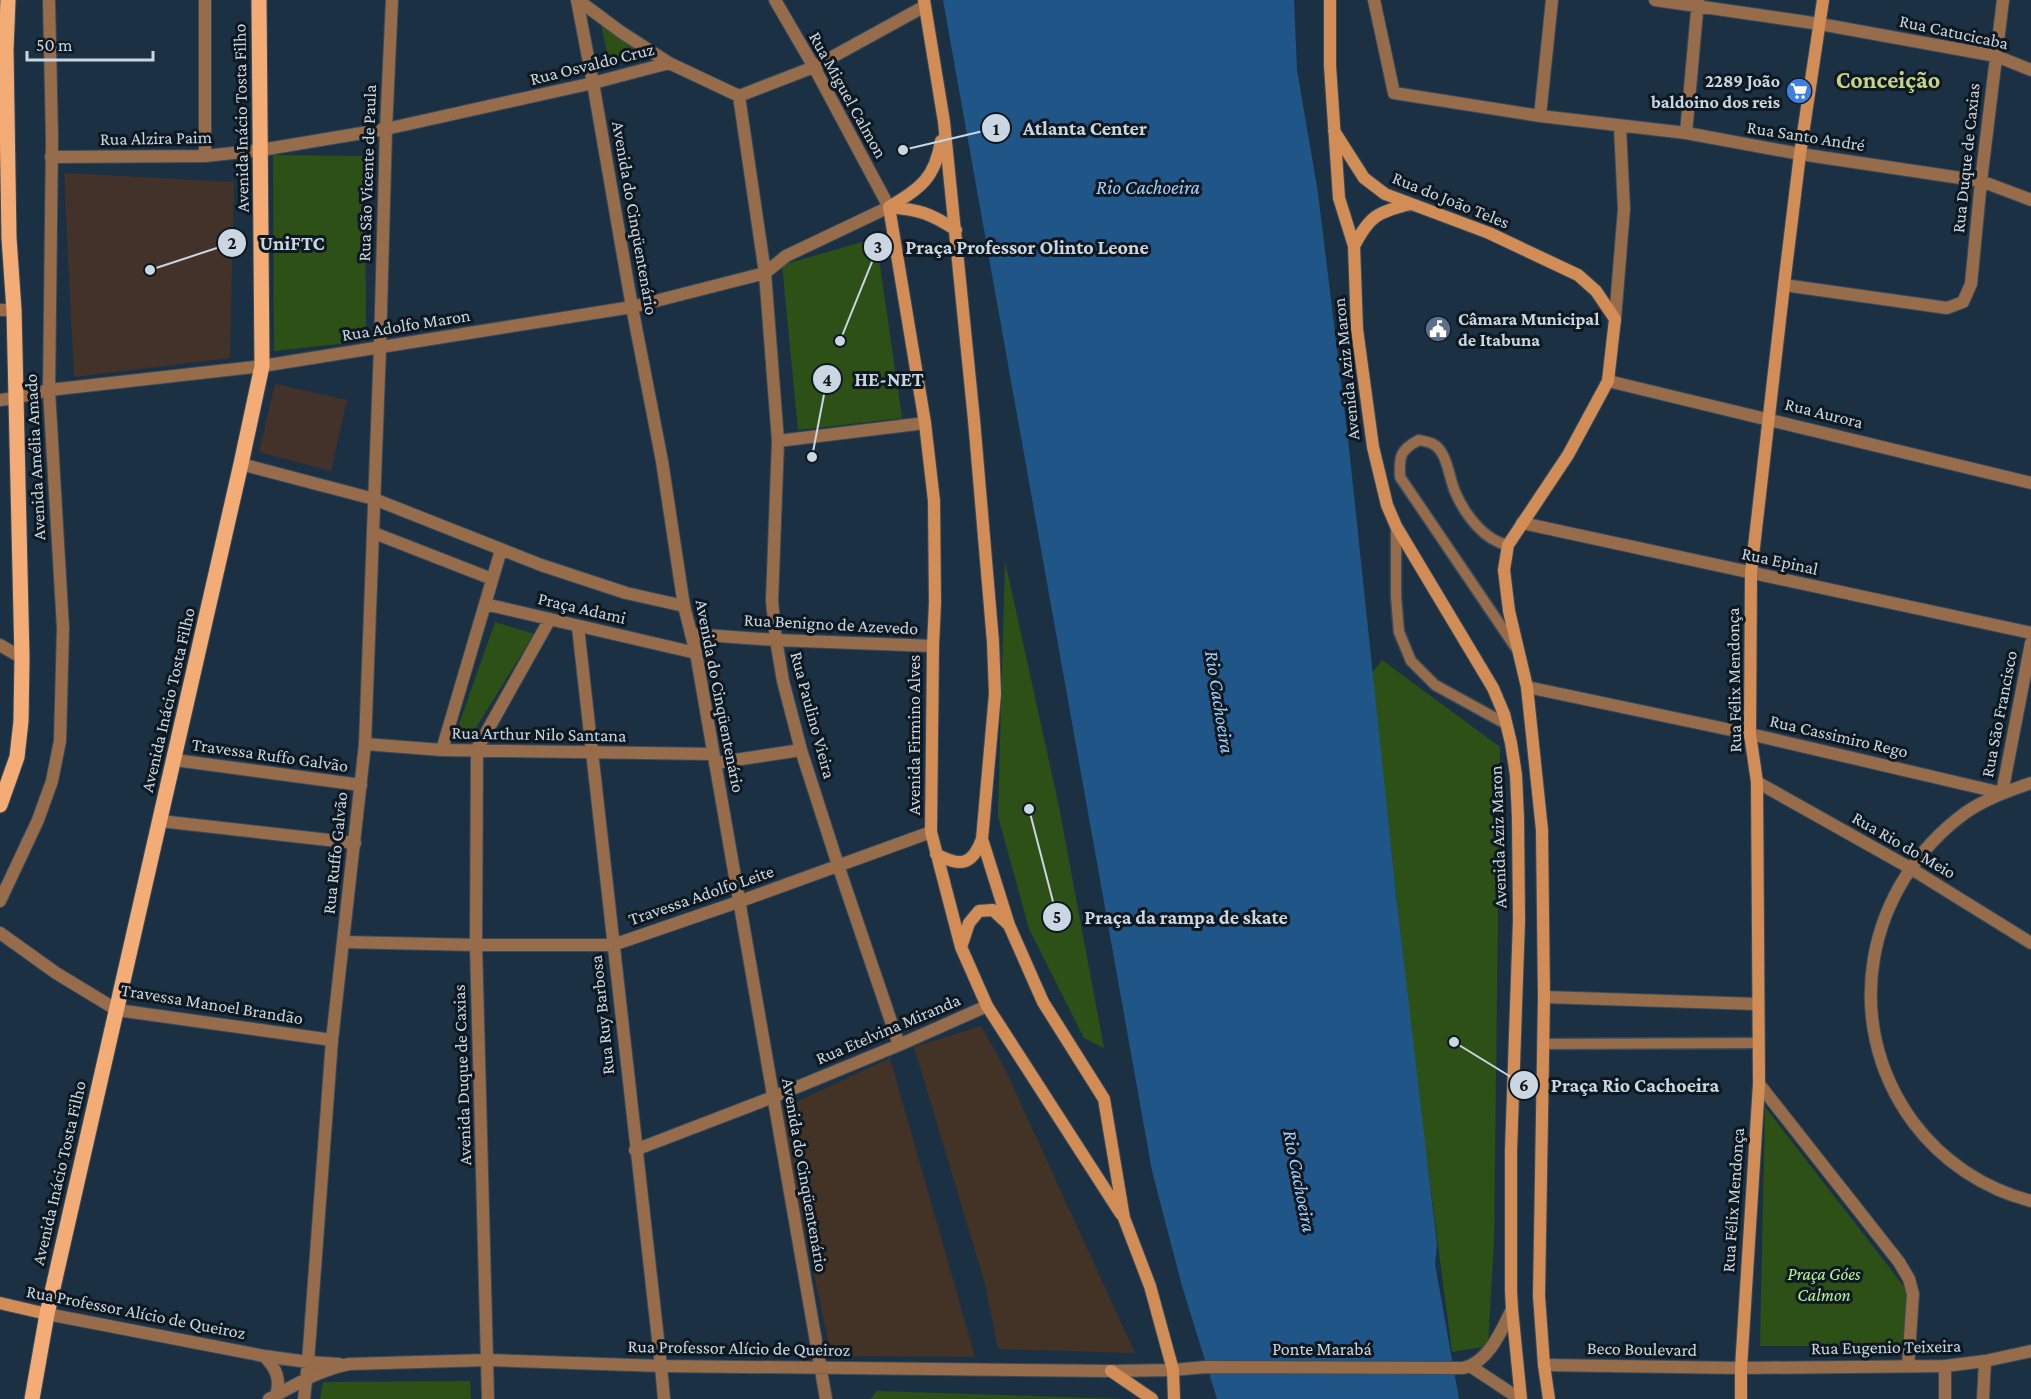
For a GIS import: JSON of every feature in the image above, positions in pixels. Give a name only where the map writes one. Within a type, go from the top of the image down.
[{"type":"main road","name":"Avenida Amélia Amado","points":[[0,805],[17,757],[21,721],[22,658],[8,399],[9,238],[4,157],[8,0]]},
{"type":"main road","name":"Avenida Inácio Tosta Filho","points":[[32,1399],[47,1314],[175,760],[262,366],[259,0]]},
{"type":"main road","name":"Rua do João Teles","points":[[1330,0],[1330,66],[1334,131],[1364,178],[1385,194],[1489,233],[1578,275],[1596,291],[1615,319]]},
{"type":"main road","name":"Rua Félix Mendonça","points":[[1741,1399],[1759,1084],[1757,782],[1750,734],[1751,573],[1800,154],[1823,0]]},
{"type":"main road","name":"Avenida Firmino Alves","points":[[924,3],[944,122],[988,577],[994,684],[982,839],[1009,925],[1043,1002],[1104,1099],[1124,1218],[1150,1286],[1173,1370],[1174,1399]]},
{"type":"main road","points":[[889,207],[910,194],[929,178],[938,159],[944,122]]},
{"type":"main road","name":"Avenida Aziz Maron","points":[[1334,131],[1339,198],[1354,246],[1357,329],[1373,447],[1387,505],[1396,525],[1493,688],[1506,724],[1516,775],[1519,920],[1511,1151],[1512,1310],[1521,1399]]},
{"type":"main road","points":[[1354,246],[1364,225],[1383,211],[1410,204]]},
{"type":"main road","name":"Avenida Firmino Alves","points":[[889,207],[925,423],[934,501],[935,602],[931,832],[936,854],[961,947],[987,1006],[1124,1218]]},
{"type":"main road","points":[[889,207],[920,210],[956,230]]},
{"type":"main road","points":[[1550,1399],[1544,1365],[1539,1296],[1544,997],[1542,830],[1527,687],[1518,651],[1504,570],[1508,545],[1568,455],[1608,381],[1615,319]]},
{"type":"main road","points":[[936,854],[951,862],[964,862],[976,854],[982,839]]},
{"type":"main road","points":[[961,947],[969,923],[979,911],[993,910],[1009,925]]},
{"type":"main road","name":"Rua Professor Alício de Queiroz","points":[[0,1303],[47,1314]]},
{"type":"main road","points":[[1111,1371],[1152,1399]]},
{"type":"street","name":"Avenida Amélia Amado","points":[[0,901],[38,820],[52,781],[60,741],[63,628],[49,390],[52,138],[50,0]]},
{"type":"street","points":[[205,0],[205,156]]},
{"type":"street","name":"Rua São Vicente de Paula","points":[[380,347],[392,0]]},
{"type":"street","points":[[578,0],[621,32],[669,63]]},
{"type":"street","name":"Avenida do Cinqüentenário","points":[[578,0],[632,307],[662,461],[684,606],[696,653],[826,1399]]},
{"type":"street","name":"Rua Miguel Calmon","points":[[775,0],[814,67],[889,207]]},
{"type":"street","name":"Rua Santo André","points":[[1374,0],[1394,93],[1620,127],[1686,133],[1800,154],[1981,181],[2031,200]]},
{"type":"street","points":[[1540,116],[1552,0]]},
{"type":"street","name":"Rua Catucicaba","points":[[1655,0],[1698,3],[1996,56],[2031,70]]},
{"type":"street","name":"Rua Duque de Caxias","points":[[1784,285],[1947,308],[1963,302],[1971,284],[2003,0]]},
{"type":"street","points":[[739,96],[814,67],[924,3]]},
{"type":"street","points":[[1686,133],[1698,3]]},
{"type":"street","name":"Rua Osvaldo Cruz","points":[[261,150],[386,129],[593,83],[669,63],[739,96]]},
{"type":"street","name":"Rua Paulino Vieira","points":[[739,96],[765,273],[778,441],[772,601],[776,640],[783,681],[801,750],[899,1045]]},
{"type":"street","points":[[1615,319],[1624,208],[1620,127]]},
{"type":"street","name":"Rua Alzira Paim","points":[[51,157],[205,156],[261,150]]},
{"type":"street","points":[[765,273],[786,256],[889,207]]},
{"type":"street","name":"Rua Adolfo Maron","points":[[8,399],[49,390],[262,366],[632,307],[765,273]]},
{"type":"street","name":"Rua Ruffo Galvão","points":[[304,1399],[332,1040],[365,744],[380,347]]},
{"type":"street","name":"Rua Aurora","points":[[1608,381],[2031,483]]},
{"type":"street","points":[[778,441],[925,423]]},
{"type":"street","name":"Praça Adami","points":[[241,464],[374,499],[501,550],[626,592],[684,606]]},
{"type":"street","name":"Rua Epinal","points":[[1522,523],[2031,633]]},
{"type":"street","points":[[374,533],[492,579]]},
{"type":"street","points":[[442,750],[501,550]]},
{"type":"street","name":"Praça Adami","points":[[485,604],[696,653]]},
{"type":"street","points":[[477,749],[550,619]]},
{"type":"street","name":"Rua Ruy Barbosa","points":[[578,627],[594,752],[635,1150],[664,1399]]},
{"type":"street","name":"Rua Benigno de Azevedo","points":[[691,634],[933,646]]},
{"type":"street","name":"Rua São Francisco","points":[[2002,793],[2031,643]]},
{"type":"street","points":[[0,645],[22,658]]},
{"type":"street","name":"Rua Cassimiro Rego","points":[[1527,687],[1750,734],[2002,793]]},
{"type":"street","name":"Rua Arthur Nilo Santana","points":[[365,744],[442,750],[594,752],[714,759],[801,750]]},
{"type":"street","name":"Avenida Duque de Caxias","points":[[477,749],[476,945],[489,1399]]},
{"type":"street","name":"Travessa Ruffo Galvão","points":[[175,760],[361,785]]},
{"type":"street","name":"Rua Rio do Meio","points":[[1757,782],[1910,868],[2031,943]]},
{"type":"street","points":[[2031,783],[2002,793],[1959,818],[1936,837],[1910,868],[1886,911],[1872,958],[1870,1008],[1879,1056],[1898,1101],[1928,1141],[1965,1173],[2008,1196],[2031,1201]]},
{"type":"street","points":[[160,821],[355,843]]},
{"type":"street","name":"Travessa Adolfo Leite","points":[[344,942],[613,945],[931,832]]},
{"type":"street","name":"Travessa Manoel Brandão","points":[[0,933],[56,974],[117,1010],[332,1040]]},
{"type":"street","points":[[1544,997],[1757,1004]]},
{"type":"street","name":"Rua Etelvina Miranda","points":[[635,1150],[773,1097],[987,1006]]},
{"type":"street","points":[[1759,1084],[1899,1262],[1910,1280],[1912,1294],[1908,1366]]},
{"type":"street","points":[[1512,1310],[1495,1341],[1467,1367],[1521,1399]]},
{"type":"street","name":"Rua Professor Alício de Queiroz","points":[[47,1314],[264,1356],[308,1362],[349,1364],[488,1360],[661,1366],[1173,1370]]},
{"type":"street","name":"Rua Eugenio Teixeira","points":[[1741,1368],[1945,1366],[1985,1362],[2031,1351]]},
{"type":"street","name":"Rua Professor Alício de Queiroz","points":[[264,1356],[278,1376],[279,1386],[273,1397]]},
{"type":"street","points":[[1983,1399],[1985,1362]]},
{"type":"street","name":"Rua Professor Alício de Queiroz","points":[[273,1397],[306,1378],[349,1364]]},
{"type":"street","name":"Beco Boulevard","points":[[1544,1365],[1741,1368]]},
{"type":"street","points":[[1945,1366],[1945,1399]]},
{"type":"street","name":"Ponte Marabá","points":[[1173,1370],[1206,1367],[1467,1367]]},
{"type":"lane","points":[[1508,545],[1496,543],[1466,512],[1456,494],[1444,457],[1434,444],[1419,440],[1406,447],[1399,460],[1400,477],[1518,651]]},
{"type":"lane","points":[[1396,525],[1396,597],[1399,632],[1411,661],[1435,685],[1506,724]]},
{"type":"lane","points":[[1543,1044],[1758,1043]]},
{"type":"shaded area","points":[[64,173],[234,182],[230,358],[74,377]]},
{"type":"shaded area","points":[[275,384],[347,400],[331,471],[259,452]]},
{"type":"shaded area","points":[[981,1026],[1004,1067],[1135,1353],[998,1349],[985,1284],[914,1047]]},
{"type":"shaded area","points":[[890,1058],[975,1357],[837,1356],[829,1345],[779,1110]]},
{"type":"green space","points":[[601,24],[644,54],[609,62]]},
{"type":"green space","points":[[273,155],[365,156],[366,341],[274,351]]},
{"type":"green space","points":[[876,238],[902,418],[798,430],[782,265]]},
{"type":"green space","points":[[1005,561],[1058,802],[1104,1048],[1084,1038],[1029,929],[998,816]]},
{"type":"green space","points":[[495,622],[534,634],[474,731],[463,734],[459,724]]},
{"type":"green space","points":[[1382,660],[1500,747],[1494,1241],[1488,1346],[1452,1352],[1417,1085],[1372,673]]},
{"type":"green space","name":"Praça Góes Calmon","points":[[1765,1107],[1913,1298],[1914,1346],[1760,1346]]},
{"type":"green space","points":[[470,1381],[471,1399],[320,1399],[323,1382]]},
{"type":"green space","points":[[877,1391],[1126,1399],[870,1399]]},
{"type":"water","name":"Rio Cachoeira","points":[[943,0],[1294,0],[1297,70],[1318,193],[1349,448],[1397,903],[1437,1245],[1435,1264],[1459,1399],[1217,1399],[1182,1286],[1152,1171]]},
{"type":"place","name":"2289 João baldoino dos reis","points":[[1799,91]]},
{"type":"place","name":"Atlanta Center","points":[[903,150]]},
{"type":"place","name":"UniFTC","points":[[150,270]]},
{"type":"place","name":"Câmara Municipal de Itabuna","points":[[1438,329]]},
{"type":"place","name":"Praça Professor Olinto Leone","points":[[840,341]]},
{"type":"place","name":"HE-NET","points":[[812,457]]},
{"type":"place","name":"Praça da rampa de skate","points":[[1029,809]]},
{"type":"place","name":"Praça Rio Cachoeira","points":[[1454,1042]]},
{"type":"district","name":"Conceição","points":[[1888,80]]}]
